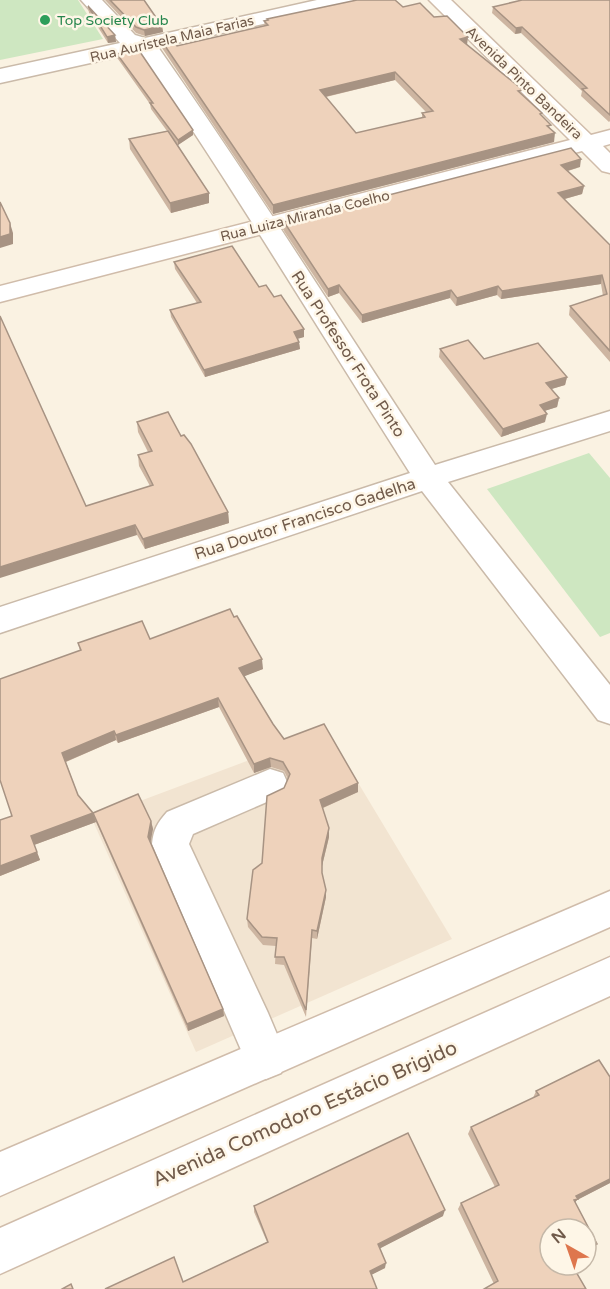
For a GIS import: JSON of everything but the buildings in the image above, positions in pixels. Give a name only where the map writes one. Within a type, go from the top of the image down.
[{"type":"street","name":"Rua Professor Frota Pinto","points":[[91,0],[128,39],[146,45],[223,156],[265,226],[428,478],[610,710]]},
{"type":"street","name":"Rua Auristela Maia Farias","points":[[0,76],[345,0]]},
{"type":"street","name":"Avenida Pinto Bandeira","points":[[439,0],[603,140]]},
{"type":"street","name":"Avenida Pinto Bandeira","points":[[461,0],[603,140],[610,166]]},
{"type":"street","name":"Rua Luiza Miranda Coelho","points":[[0,294],[603,140]]},
{"type":"street","name":"Rua Doutor Francisco Gadelha","points":[[0,620],[428,478],[610,421]]},
{"type":"street","points":[[266,1058],[170,844],[171,834],[180,823],[270,784]]},
{"type":"street","points":[[0,1174],[610,909]]},
{"type":"street","name":"Avenida Comodoro Estácio Brigido","points":[[0,1251],[610,976]]},
{"type":"shaded area","points":[[327,731],[452,939],[196,1052],[92,819]]},
{"type":"green space","name":"Top Society Club","points":[[0,0],[78,0],[103,39],[0,60]]},
{"type":"green space","points":[[589,453],[610,478],[610,633],[600,637],[487,489]]},
{"type":"place","name":"Top Society Club","points":[[45,20]]}]
